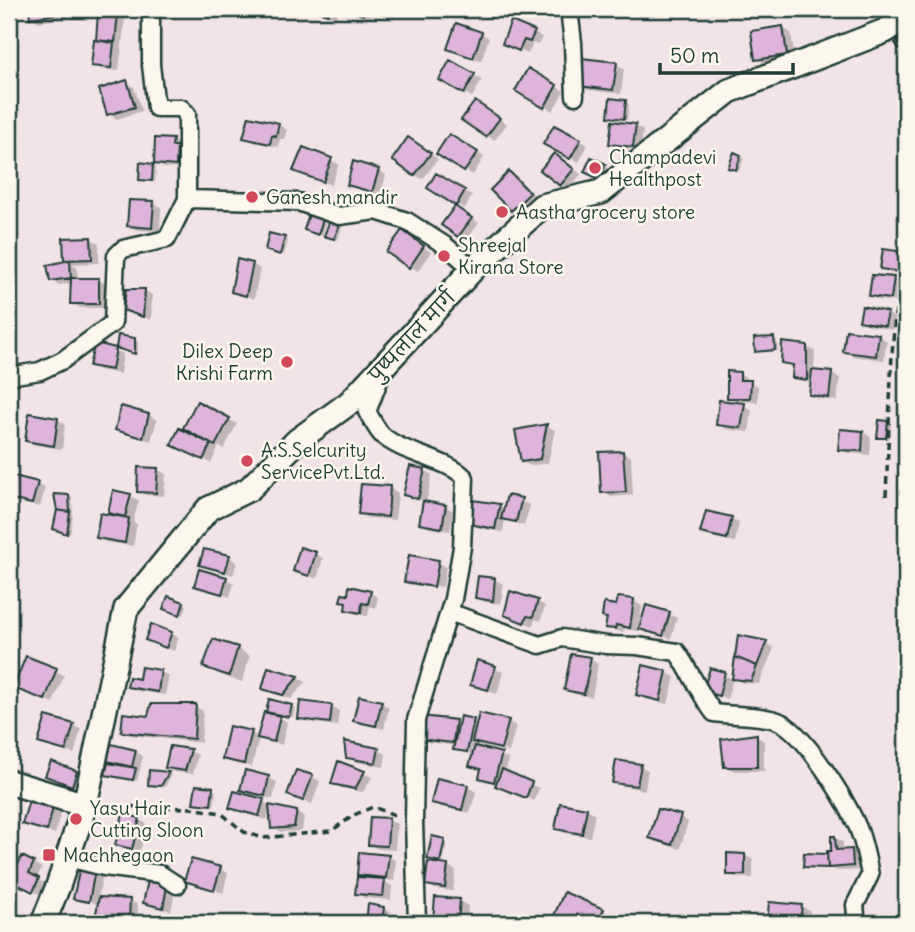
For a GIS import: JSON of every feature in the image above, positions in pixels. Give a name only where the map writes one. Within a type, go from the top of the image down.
[{"type":"street","points":[[9,376],[40,371],[63,360],[113,323],[116,256],[122,249],[167,239],[187,199],[187,114],[181,108],[156,108],[151,65],[151,9]]},
{"type":"street","points":[[569,9],[575,96]]},
{"type":"street","name":"पुष्पलाल मार्ग","points":[[43,923],[85,805],[126,609],[208,509],[249,489],[298,440],[349,403],[473,270],[542,206],[601,192],[729,90],[885,31],[906,18]]},
{"type":"street","points":[[187,199],[298,202],[339,216],[376,211],[407,221],[446,246],[473,270]]},
{"type":"street","points":[[384,368],[367,412],[382,435],[425,458],[460,471],[465,478],[462,547],[449,612],[416,720],[414,820],[417,923]]},
{"type":"street","points":[[449,612],[540,645],[562,638],[677,652],[714,713],[759,717],[780,722],[794,730],[829,775],[859,830],[870,875],[843,923]]},
{"type":"street","points":[[9,782],[85,805]]},
{"type":"street","points":[[68,858],[104,867],[160,874],[177,886]]},
{"type":"street","points":[[853,923],[855,905]]},
{"type":"path","points":[[886,496],[891,354],[895,315],[906,275]]},
{"type":"path","points":[[85,805],[191,808],[221,813],[244,832],[263,838],[331,831],[356,814],[373,807],[414,820]]},
{"type":"building","points":[[29,9],[56,9],[57,14],[30,18]]},
{"type":"building","points":[[63,9],[83,9],[84,13],[64,16]]},
{"type":"building","points":[[113,9],[135,9],[135,15]]},
{"type":"building","points":[[309,9],[330,9],[328,14]]},
{"type":"building","points":[[344,9],[364,9],[363,15]]},
{"type":"building","points":[[98,13],[118,13],[115,42],[96,40]]},
{"type":"building","points":[[511,21],[535,31],[530,42],[524,40],[519,51],[502,44]]},
{"type":"building","points":[[456,23],[482,32],[473,58],[447,49]]},
{"type":"building","points":[[783,26],[787,55],[755,60],[751,31]]},
{"type":"building","points":[[906,35],[906,58],[895,43]]},
{"type":"building","points":[[94,40],[114,43],[111,68],[91,66]]},
{"type":"building","points":[[581,58],[617,62],[613,90],[578,86]]},
{"type":"building","points":[[450,60],[475,74],[464,94],[439,80]]},
{"type":"building","points":[[528,68],[557,85],[544,108],[515,91]]},
{"type":"building","points":[[127,80],[135,107],[107,115],[99,89]]},
{"type":"building","points":[[610,98],[626,100],[624,119],[608,117]]},
{"type":"building","points":[[475,101],[500,118],[486,137],[461,120]]},
{"type":"building","points":[[249,116],[279,123],[276,136],[272,135],[270,144],[243,138]]},
{"type":"building","points":[[612,121],[636,124],[633,147],[609,144]]},
{"type":"building","points":[[554,125],[581,139],[570,159],[543,144]]},
{"type":"building","points":[[449,134],[478,152],[464,172],[436,154]]},
{"type":"building","points":[[408,137],[431,153],[414,176],[392,160]]},
{"type":"building","points":[[155,138],[173,139],[172,146],[177,146],[176,166],[154,164]]},
{"type":"building","points":[[303,147],[332,158],[323,182],[293,171]]},
{"type":"building","points":[[734,152],[741,155],[736,170],[728,168]]},
{"type":"building","points":[[554,153],[574,169],[560,186],[540,170]]},
{"type":"building","name":"Champadevi Healthpost","points":[[591,157],[606,164],[599,179],[584,172]]},
{"type":"building","points":[[353,161],[379,169],[372,192],[347,185]]},
{"type":"building","points":[[140,162],[153,164],[152,181],[139,180]]},
{"type":"building","points":[[509,171],[530,193],[511,211],[490,190]]},
{"type":"building","points":[[436,173],[465,190],[456,206],[427,188]]},
{"type":"building","points":[[129,200],[154,201],[152,228],[127,226]]},
{"type":"building","points":[[455,206],[472,218],[458,237],[441,225]]},
{"type":"building","points":[[309,214],[323,219],[318,235],[304,230]]},
{"type":"building","points":[[330,220],[340,224],[334,239],[324,236]]},
{"type":"building","points":[[402,230],[424,246],[409,268],[386,252]]},
{"type":"building","points":[[269,233],[285,237],[280,255],[265,250]]},
{"type":"building","points":[[91,237],[92,259],[64,260],[63,238]]},
{"type":"building","points":[[883,249],[904,252],[901,272],[880,269]]},
{"type":"building","points":[[237,259],[253,263],[246,296],[231,292]]},
{"type":"building","points":[[70,260],[71,278],[50,281],[47,265]]},
{"type":"building","points":[[872,275],[894,277],[891,299],[869,296]]},
{"type":"building","points":[[71,278],[99,278],[99,304],[70,304]]},
{"type":"building","points":[[126,289],[145,289],[143,317],[123,310]]},
{"type":"building","points":[[862,306],[888,312],[885,326],[859,321]]},
{"type":"building","points":[[846,330],[879,334],[876,356],[843,352]]},
{"type":"building","points":[[118,335],[135,338],[135,354],[116,348]]},
{"type":"building","points":[[774,337],[775,350],[755,352],[754,338]]},
{"type":"building","points":[[782,342],[807,345],[807,380],[792,378],[793,365],[781,363]]},
{"type":"building","points":[[95,343],[116,348],[112,370],[89,366]]},
{"type":"building","points":[[812,370],[832,372],[829,398],[809,395]]},
{"type":"building","points":[[727,371],[740,372],[740,380],[751,380],[750,398],[727,398]]},
{"type":"building","points":[[719,400],[745,403],[741,428],[716,425]]},
{"type":"building","points":[[197,401],[230,418],[215,446],[183,428]]},
{"type":"building","points":[[121,406],[149,414],[143,438],[115,430]]},
{"type":"building","points":[[29,413],[58,418],[54,446],[25,441]]},
{"type":"building","points":[[879,420],[888,421],[886,438],[877,438]]},
{"type":"building","points":[[547,424],[540,459],[521,462],[515,430]]},
{"type":"building","points":[[179,428],[211,444],[203,460],[171,445]]},
{"type":"building","points":[[840,429],[863,431],[862,451],[838,450]]},
{"type":"building","points":[[623,451],[626,492],[601,493],[599,452]]},
{"type":"building","points":[[410,466],[425,469],[418,499],[403,495]]},
{"type":"building","points":[[138,467],[158,468],[156,493],[137,492]]},
{"type":"building","points":[[10,475],[38,482],[32,504],[9,499]]},
{"type":"building","points":[[361,484],[390,486],[388,517],[358,514]]},
{"type":"building","points":[[113,490],[131,494],[125,517],[108,513]]},
{"type":"building","points":[[54,494],[69,495],[70,512],[57,510]]},
{"type":"building","points":[[507,495],[522,498],[516,522],[501,519]]},
{"type":"building","points":[[473,500],[500,504],[495,529],[469,524]]},
{"type":"building","points":[[423,501],[446,505],[442,528],[419,524]]},
{"type":"building","points":[[57,510],[70,512],[67,534],[53,529]]},
{"type":"building","points":[[706,511],[732,517],[727,539],[700,533]]},
{"type":"building","points":[[100,513],[129,518],[125,543],[96,538]]},
{"type":"building","points":[[300,547],[316,552],[309,576],[293,571]]},
{"type":"building","points":[[204,549],[230,555],[225,572],[199,565]]},
{"type":"building","points":[[409,555],[439,560],[434,587],[404,582]]},
{"type":"building","points":[[199,569],[227,577],[222,594],[194,586]]},
{"type":"building","points":[[478,576],[495,578],[493,601],[475,598]]},
{"type":"building","points":[[349,586],[371,591],[368,604],[362,603],[361,613],[345,610],[346,602],[340,601],[342,594],[348,595]]},
{"type":"building","points":[[510,591],[538,600],[533,617],[527,616],[524,623],[504,615]]},
{"type":"building","points":[[168,596],[184,602],[180,615],[163,609]]},
{"type":"building","points":[[618,597],[634,599],[630,628],[616,625],[615,629],[605,628],[607,618],[602,617],[604,603],[616,605]]},
{"type":"building","points":[[646,605],[670,612],[663,636],[639,629]]},
{"type":"building","points":[[151,624],[172,632],[166,648],[145,640]]},
{"type":"building","points":[[738,635],[767,641],[757,666],[735,657]]},
{"type":"building","points":[[213,639],[238,647],[229,676],[203,667]]},
{"type":"building","points":[[571,654],[591,657],[584,694],[564,690]]},
{"type":"building","points":[[26,656],[57,668],[45,700],[13,688]]},
{"type":"building","points":[[735,657],[757,666],[751,681],[732,679]]},
{"type":"building","points":[[477,660],[496,666],[488,690],[470,685]]},
{"type":"building","points":[[643,665],[667,671],[660,701],[636,695]]},
{"type":"building","points":[[141,667],[161,670],[158,692],[127,687],[129,677],[139,679]]},
{"type":"building","points":[[268,667],[299,676],[283,695],[262,689]]},
{"type":"building","points":[[710,668],[725,672],[719,696],[703,691]]},
{"type":"building","points":[[359,696],[382,701],[376,726],[353,721]]},
{"type":"building","points":[[269,699],[292,705],[289,717],[266,712]]},
{"type":"building","points":[[300,701],[332,705],[330,723],[298,719]]},
{"type":"building","points":[[151,704],[196,704],[194,739],[121,732],[123,713],[148,716]]},
{"type":"building","points":[[264,712],[280,716],[274,742],[257,738]]},
{"type":"building","points":[[479,713],[509,720],[501,749],[472,742]]},
{"type":"building","points":[[46,716],[74,724],[66,751],[38,743]]},
{"type":"building","points":[[421,716],[456,720],[453,743],[419,739]]},
{"type":"building","points":[[460,716],[474,719],[467,752],[453,750]]},
{"type":"building","points":[[229,726],[252,731],[244,764],[222,759]]},
{"type":"building","points":[[757,734],[757,767],[724,767],[721,739]]},
{"type":"building","points":[[344,741],[379,748],[376,763],[346,758]]},
{"type":"building","points":[[111,744],[136,750],[132,767],[107,761]]},
{"type":"building","points":[[170,746],[191,749],[185,771],[165,768]]},
{"type":"building","points":[[475,746],[502,753],[494,782],[479,778],[481,769],[469,766]]},
{"type":"building","points":[[616,760],[641,764],[637,786],[612,783]]},
{"type":"building","points":[[51,761],[77,771],[72,786],[45,776]]},
{"type":"building","points":[[338,761],[365,771],[355,789],[331,784]]},
{"type":"building","points":[[108,763],[136,768],[133,780],[105,775]]},
{"type":"building","points":[[502,769],[532,782],[526,798],[495,786]]},
{"type":"building","points":[[149,770],[169,772],[161,786],[148,785]]},
{"type":"building","points":[[245,770],[269,776],[265,796],[240,790]]},
{"type":"building","points":[[296,770],[313,775],[303,801],[287,795]]},
{"type":"building","points":[[437,778],[468,785],[462,810],[431,803]]},
{"type":"building","points":[[196,785],[213,787],[211,805],[193,803]]},
{"type":"building","points":[[234,791],[264,799],[259,816],[229,808]]},
{"type":"building","points":[[30,797],[54,804],[47,831],[22,824]]},
{"type":"building","points":[[560,803],[587,808],[582,834],[555,829]]},
{"type":"building","points":[[269,805],[297,811],[294,827],[271,829]]},
{"type":"building","points":[[658,809],[681,815],[672,845],[649,838]]},
{"type":"building","points":[[123,814],[140,818],[132,849],[115,845]]},
{"type":"building","points":[[370,817],[389,818],[387,846],[368,845]]},
{"type":"building","points":[[432,836],[445,839],[440,862],[427,859]]},
{"type":"building","points":[[831,836],[835,836],[836,850],[852,849],[853,866],[828,868],[827,851],[831,851]]},
{"type":"building","points":[[359,852],[389,855],[386,878],[357,875]]},
{"type":"building","points":[[727,853],[745,854],[745,875],[727,875]]},
{"type":"building","points":[[804,853],[827,854],[828,868],[803,867]]},
{"type":"building","points":[[22,856],[34,862],[29,873],[39,878],[33,892],[10,881]]},
{"type":"building","points":[[191,859],[221,867],[214,890],[184,881]]},
{"type":"building","points":[[428,862],[448,865],[445,888],[425,885]]},
{"type":"building","points":[[80,867],[95,870],[89,902],[73,899]]},
{"type":"building","points":[[149,876],[168,881],[163,908],[143,903]]},
{"type":"building","points":[[357,877],[385,879],[383,896],[355,894]]},
{"type":"building","points":[[564,892],[604,909],[598,923],[565,923],[553,918]]},
{"type":"building","points":[[99,897],[130,899],[129,923],[95,919]]},
{"type":"building","points":[[435,897],[460,899],[458,922],[433,920]]},
{"type":"building","points":[[769,902],[802,905],[800,923],[767,923]]},
{"type":"building","points":[[368,904],[384,907],[382,923],[366,923]]},
{"type":"place","name":"Champadevi Healthpost","points":[[595,168]]},
{"type":"place","name":"Ganesh mandir","points":[[252,197]]},
{"type":"place","name":"Aastha grocery store","points":[[502,212]]},
{"type":"place","name":"Shreejal Kirana Store","points":[[444,256]]},
{"type":"place","name":"Dilex Deep Krishi Farm","points":[[287,362]]},
{"type":"place","name":"A.S.Selcurity ServicePvt.Ltd.","points":[[247,461]]},
{"type":"place","name":"Yasu Hair Cutting Sloon","points":[[76,819]]},
{"type":"place","name":"Machhegaon","points":[[49,855]]}]
